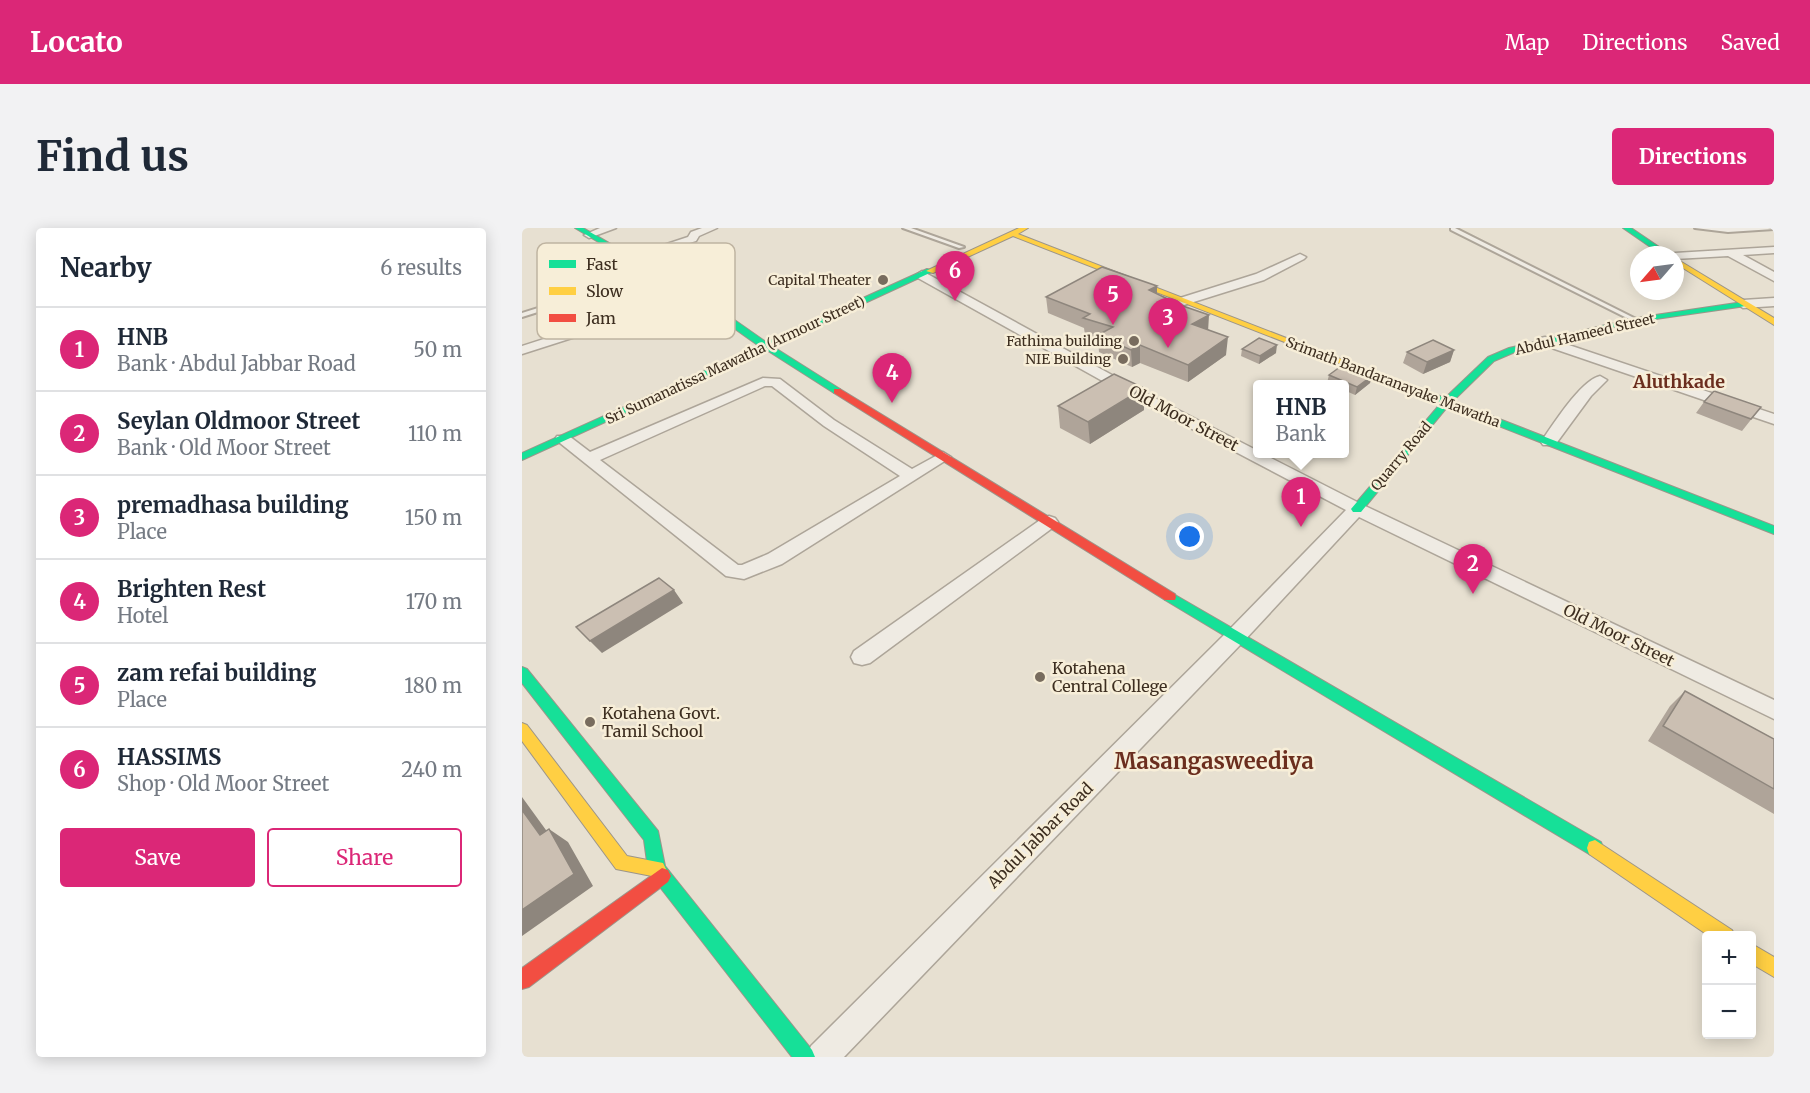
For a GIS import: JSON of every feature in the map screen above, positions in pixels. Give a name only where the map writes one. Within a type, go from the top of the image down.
[{"type":"main road","points":[[1626,228],[1653,246]]},
{"type":"main road","points":[[522,442],[961,247],[1011,229]]},
{"type":"main road","name":"Sri Sumanatissa Mawatha (Armour Street)","points":[[522,457],[922,275],[1011,229]]},
{"type":"main road","name":"Srimath Bandaranayake Mawatha","points":[[1011,229],[1184,301],[1774,530]]},
{"type":"main road","points":[[583,232],[603,243]]},
{"type":"main road","points":[[1684,264],[1774,322]]},
{"type":"main road","name":"Abdul Hameed Street","points":[[1446,403],[1491,359],[1512,350],[1635,320],[1743,304]]},
{"type":"main road","points":[[735,325],[943,457],[1235,637],[1619,862],[1719,931]]},
{"type":"main road","name":"Quarry Road","points":[[1357,509],[1446,403]]},
{"type":"main road","points":[[522,673],[652,837],[660,872],[805,1057]]},
{"type":"main road","points":[[522,729],[622,863],[660,872]]},
{"type":"main road","points":[[522,980],[660,872]]},
{"type":"main road","points":[[1756,956],[1774,968]]},
{"type":"street","points":[[583,232],[611,228]]},
{"type":"street","points":[[679,243],[712,228]]},
{"type":"street","points":[[1684,257],[1774,250]]},
{"type":"street","points":[[1730,253],[1774,277]]},
{"type":"street","points":[[1184,301],[1260,277],[1300,257]]},
{"type":"street","name":"Old Moor Street","points":[[922,275],[1138,395],[1253,455]]},
{"type":"street","points":[[1743,304],[1774,302]]},
{"type":"street","points":[[522,350],[556,339]]},
{"type":"street","points":[[1545,341],[1774,419]]},
{"type":"street","points":[[1548,442],[1600,380]]},
{"type":"street","points":[[589,459],[753,386],[764,382],[775,382],[829,423],[911,476]]},
{"type":"street","points":[[563,439],[733,572],[744,572],[775,559],[943,457]]},
{"type":"street","name":"Old Moor Street","points":[[1259,458],[1357,509],[1774,710]]},
{"type":"street","name":"Abdul Jabbar Road","points":[[822,1057],[1235,637],[1357,509]]},
{"type":"street","points":[[862,657],[1049,522]]},
{"type":"lane","points":[[906,228],[961,247]]},
{"type":"lane","points":[[1698,228],[1728,230],[1773,228]]},
{"type":"lane","points":[[1453,229],[1635,320]]},
{"type":"lane","points":[[522,315],[537,310]]},
{"type":"building","points":[[1102,267],[1157,286],[1149,290],[1180,305],[1209,315],[1192,324],[1228,337],[1188,365],[1140,345],[1131,350],[1098,335],[1113,327],[1083,318],[1090,314],[1046,297]]},
{"type":"building","points":[[1259,338],[1277,345],[1260,356],[1242,349]]},
{"type":"building","points":[[1433,340],[1454,350],[1427,362],[1407,352]]},
{"type":"building","points":[[1344,364],[1373,375],[1357,387],[1349,384],[1349,380],[1341,380],[1329,375]]},
{"type":"building","points":[[1114,374],[1144,388],[1088,422],[1058,406]]},
{"type":"building","points":[[1714,391],[1761,407],[1751,419],[1704,402]]},
{"type":"building","points":[[659,578],[674,590],[590,641],[576,627]]},
{"type":"building","points":[[1685,691],[1774,739],[1774,789],[1663,726]]},
{"type":"building","points":[[522,810],[540,835],[549,829],[574,874],[522,910]]},
{"type":"traffic: fast","points":[[578,228],[604,243]]},
{"type":"traffic: fast","points":[[1626,228],[1653,246]]},
{"type":"traffic: fast","points":[[522,457],[930,271]]},
{"type":"traffic: fast","points":[[1357,509],[1446,403],[1491,359],[1512,350],[1635,320],[1743,304]]},
{"type":"traffic: fast","points":[[735,325],[837,391]]},
{"type":"traffic: fast","points":[[1418,391],[1774,530]]},
{"type":"traffic: fast","points":[[1170,597],[1595,848]]},
{"type":"traffic: fast","points":[[522,673],[652,837],[657,869],[662,876],[805,1057]]},
{"type":"traffic: slow","points":[[930,271],[1025,228]]},
{"type":"traffic: slow","points":[[1013,234],[1418,391]]},
{"type":"traffic: slow","points":[[1684,266],[1774,322]]},
{"type":"traffic: slow","points":[[522,729],[622,863],[657,869]]},
{"type":"traffic: slow","points":[[1595,848],[1719,931]]},
{"type":"traffic: slow","points":[[1756,956],[1774,968]]},
{"type":"traffic: jam","points":[[837,391],[1170,597]]},
{"type":"traffic: jam","points":[[522,980],[662,876]]},
{"type":"place","name":"Capital Theater","points":[[883,280]]},
{"type":"place","name":"HASSIMS","points":[[955,301]]},
{"type":"place","name":"zam refai building","points":[[1113,325]]},
{"type":"place","name":"Fathima building","points":[[1134,341]]},
{"type":"place","name":"premadhasa building","points":[[1168,348]]},
{"type":"place","name":"NIE Building","points":[[1123,359]]},
{"type":"place","name":"Brighten Rest","points":[[892,403]]},
{"type":"place","name":"HNB","points":[[1301,527]]},
{"type":"place","name":"Seylan Oldmoor Street","points":[[1473,594]]},
{"type":"place","name":"Kotahena Central College","points":[[1040,677]]},
{"type":"place","name":"Kotahena Govt. Tamil School","points":[[590,722]]},
{"type":"district","name":"Aluthkade","points":[[1679,381]]},
{"type":"district","name":"Masangasweediya","points":[[1214,761]]}]
